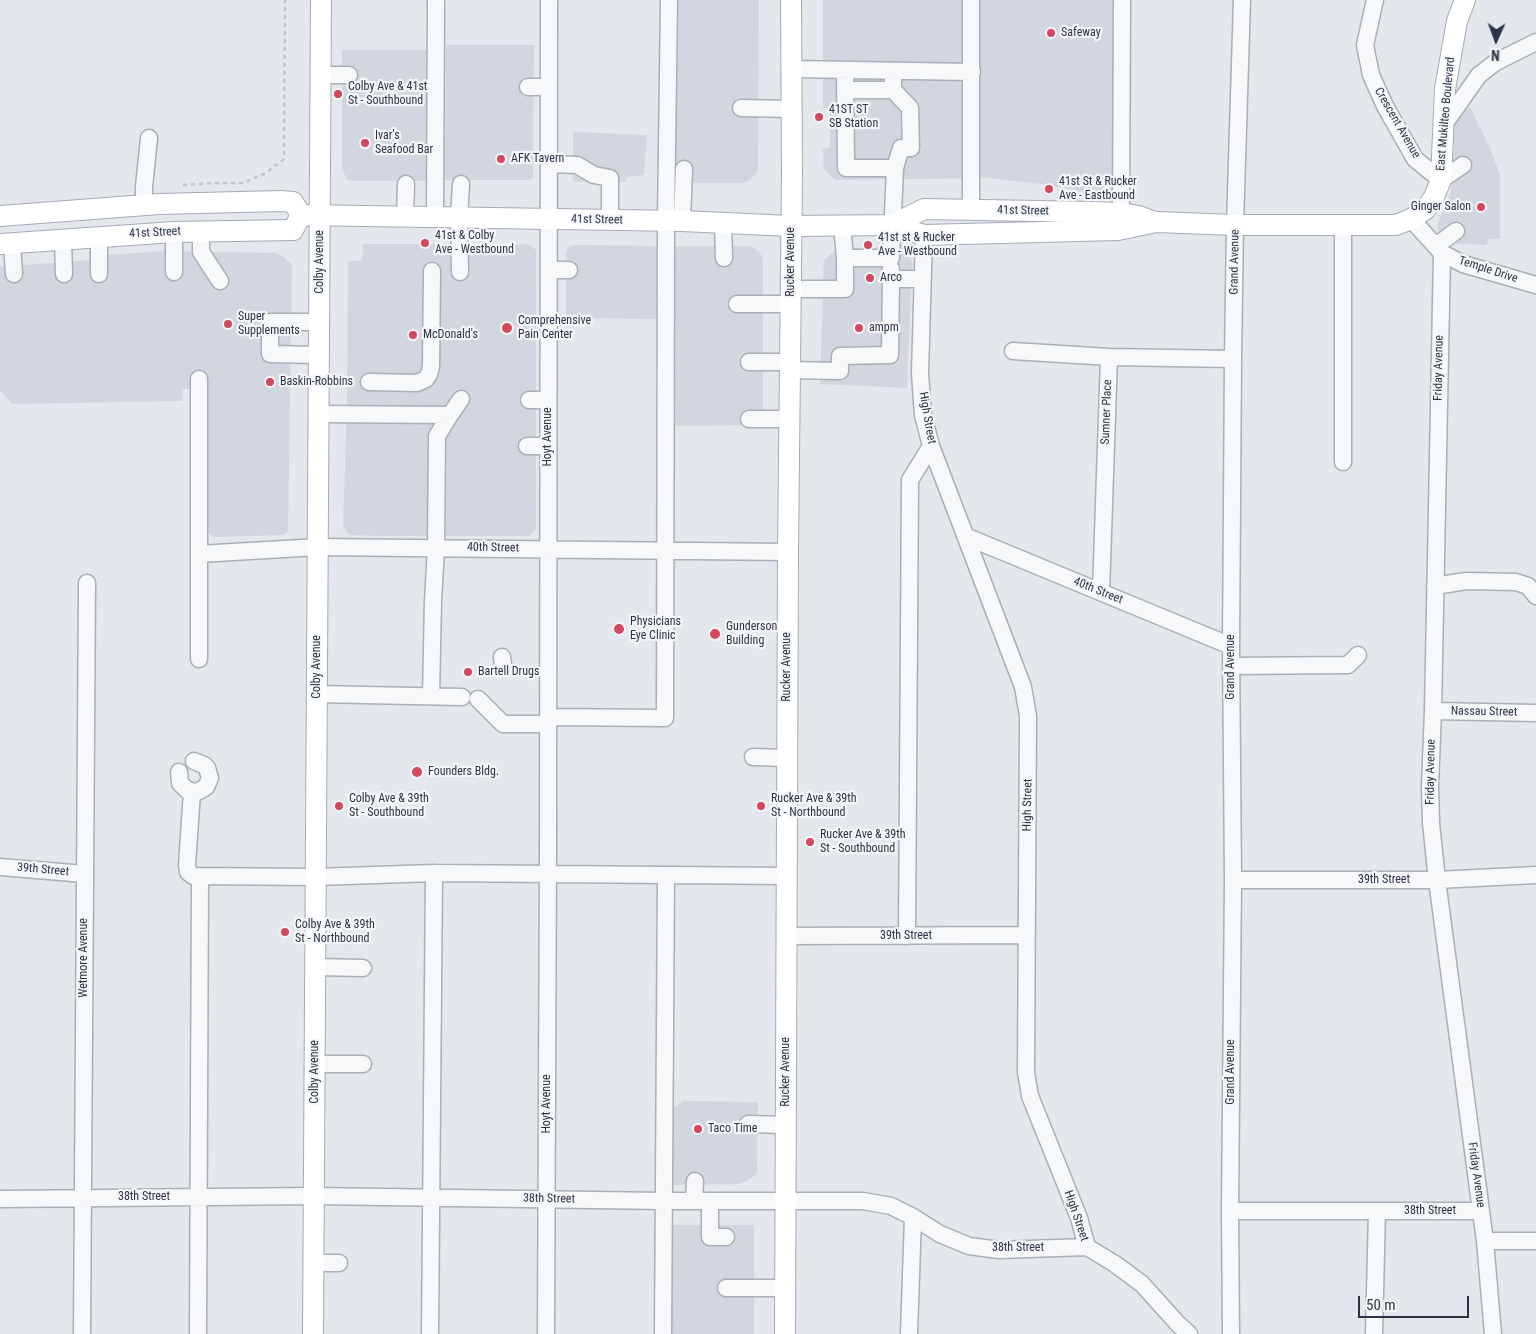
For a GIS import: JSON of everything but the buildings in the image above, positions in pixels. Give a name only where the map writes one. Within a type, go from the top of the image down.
[{"type":"main road","name":"Colby Avenue","points":[[313,1334],[320,322],[311,216],[321,75],[322,0]]},
{"type":"main road","name":"Rucker Avenue","points":[[785,1334],[791,0]]},
{"type":"main road","name":"East Mukilteo Boulevard","points":[[1411,219],[1426,209],[1434,197],[1441,180],[1445,89],[1451,49],[1464,0]]},
{"type":"main road","points":[[0,216],[144,205],[293,202],[311,216]]},
{"type":"main road","name":"41st Street","points":[[892,225],[924,209],[1121,213],[1139,216],[1156,222]]},
{"type":"main road","points":[[1021,211],[1021,232]]},
{"type":"main road","name":"41st Street","points":[[6,244],[174,232],[293,230],[311,216],[674,221],[791,226],[892,225],[924,235],[1118,230],[1156,222],[1235,225],[1396,225],[1411,219]]},
{"type":"street","points":[[435,218],[436,0]]},
{"type":"street","name":"Hoyt Avenue","points":[[546,1334],[549,0]]},
{"type":"street","points":[[317,694],[470,698],[503,724],[665,718],[665,550],[674,221],[669,0]]},
{"type":"street","points":[[971,0],[971,210]]},
{"type":"street","points":[[1121,213],[1122,0]]},
{"type":"street","name":"Grand Avenue","points":[[1231,1334],[1231,646],[1235,225],[1242,0]]},
{"type":"street","name":"Crescent Avenue","points":[[1375,0],[1365,45],[1371,75],[1385,106],[1416,159],[1441,180]]},
{"type":"street","points":[[1443,126],[1479,75],[1496,62],[1536,42]]},
{"type":"street","points":[[792,69],[972,72]]},
{"type":"street","points":[[845,70],[846,168],[895,168]]},
{"type":"street","points":[[892,70],[892,90]]},
{"type":"street","points":[[321,75],[349,75]]},
{"type":"street","points":[[528,87],[549,87]]},
{"type":"street","points":[[749,362],[840,371],[840,356],[890,356],[891,257],[895,168],[901,148],[910,148],[910,108],[892,90],[846,90]]},
{"type":"street","points":[[741,108],[792,109]]},
{"type":"street","points":[[144,205],[149,138]]},
{"type":"street","points":[[549,164],[577,165],[594,175],[610,178],[610,220]]},
{"type":"street","points":[[1441,180],[1463,165]]},
{"type":"street","points":[[674,221],[684,169]]},
{"type":"street","points":[[405,217],[406,184]]},
{"type":"street","points":[[460,272],[459,218],[461,184]]},
{"type":"street","points":[[1411,219],[1439,250],[1456,231]]},
{"type":"street","points":[[723,223],[724,258]]},
{"type":"street","points":[[737,304],[845,289],[842,225]]},
{"type":"street","points":[[1343,226],[1343,462]]},
{"type":"street","points":[[174,232],[174,272]]},
{"type":"street","points":[[201,232],[201,252],[220,280]]},
{"type":"street","name":"High Street","points":[[924,235],[920,373],[924,415],[931,446],[1023,687],[1028,716],[1026,1072],[1030,1096],[1079,1218],[1087,1247],[1115,1264],[1142,1284],[1189,1334]]},
{"type":"street","points":[[99,237],[99,274]]},
{"type":"street","points":[[63,240],[64,274]]},
{"type":"street","points":[[6,244],[14,274]]},
{"type":"street","name":"Temple Drive","points":[[1439,250],[1463,264],[1536,285]]},
{"type":"street","name":"Friday Avenue","points":[[1439,250],[1433,711],[1430,786],[1431,823],[1485,1241],[1493,1334]]},
{"type":"street","points":[[845,258],[891,257]]},
{"type":"street","points":[[549,270],[569,270]]},
{"type":"street","points":[[369,382],[417,383],[426,379],[430,374],[432,271]]},
{"type":"street","points":[[891,278],[923,279]]},
{"type":"street","points":[[320,322],[270,329],[270,354],[320,355]]},
{"type":"street","points":[[1013,351],[1109,357],[1234,359]]},
{"type":"street","name":"Sumner Place","points":[[1101,592],[1109,357]]},
{"type":"street","points":[[199,379],[199,659]]},
{"type":"street","points":[[431,696],[432,601],[436,548],[437,436],[461,400]]},
{"type":"street","points":[[529,400],[548,400]]},
{"type":"street","points":[[319,414],[450,415]]},
{"type":"street","points":[[750,419],[790,419]]},
{"type":"street","points":[[527,446],[548,446]]},
{"type":"street","points":[[907,936],[910,480],[931,446]]},
{"type":"street","name":"40th Street","points":[[965,536],[1231,646]]},
{"type":"street","name":"40th Street","points":[[199,554],[318,546],[436,548],[467,541],[548,549],[788,552]]},
{"type":"street","points":[[1435,586],[1466,581],[1516,582],[1528,586],[1536,596]]},
{"type":"street","name":"Wetmore Avenue","points":[[82,1334],[87,583]]},
{"type":"street","points":[[1231,666],[1348,665],[1358,655]]},
{"type":"street","name":"Nassau Street","points":[[1433,711],[1536,713]]},
{"type":"street","points":[[753,757],[787,758]]},
{"type":"street","points":[[179,772],[180,782],[187,790],[192,792],[206,787],[210,778],[207,768],[194,760]]},
{"type":"street","points":[[192,792],[188,872],[193,876],[316,877],[434,873],[503,868],[548,875],[787,876]]},
{"type":"street","name":"39th Street","points":[[0,867],[85,874]]},
{"type":"street","points":[[430,1334],[423,1264],[430,1197],[434,873]]},
{"type":"street","points":[[663,1334],[666,875]]},
{"type":"street","name":"39th Street","points":[[1232,880],[1437,880],[1536,875]]},
{"type":"street","points":[[198,1334],[200,876]]},
{"type":"street","name":"39th Street","points":[[786,936],[1026,935]]},
{"type":"street","points":[[316,967],[363,968]]},
{"type":"street","points":[[315,1064],[363,1064]]},
{"type":"street","points":[[748,1124],[786,1125]]},
{"type":"street","points":[[695,1181],[702,1201],[710,1237],[726,1237]]},
{"type":"street","name":"38th Street","points":[[0,1199],[198,1197],[225,1190],[314,1196],[363,1191],[430,1197],[863,1202],[891,1206],[912,1216],[940,1234],[968,1246],[999,1250],[1087,1247]]},
{"type":"street","name":"38th Street","points":[[1230,1211],[1481,1211]]},
{"type":"street","points":[[1374,1334],[1377,1211]]},
{"type":"street","points":[[910,1334],[912,1216]]},
{"type":"street","points":[[1485,1241],[1536,1241]]},
{"type":"street","points":[[313,1263],[339,1263]]},
{"type":"street","points":[[726,1288],[785,1288]]},
{"type":"path","points":[[284,159],[286,0]]},
{"type":"shaded area","points":[[674,0],[759,0],[758,171],[750,180],[743,183],[673,183]]},
{"type":"shaded area","points":[[823,0],[1119,0],[1117,199],[1048,185],[990,178],[835,180],[824,169],[823,148],[830,148],[830,108],[823,108]]},
{"type":"shaded area","points":[[446,45],[534,45],[533,178],[529,180],[445,180]]},
{"type":"shaded area","points":[[342,50],[430,50],[430,181],[353,181],[347,179],[342,169]]},
{"type":"shaded area","points":[[1470,107],[1490,148],[1500,175],[1500,239],[1488,239],[1487,245],[1447,243],[1439,233],[1437,226],[1451,191],[1454,146],[1453,124]]},
{"type":"shaded area","points":[[573,132],[647,135],[644,175],[627,177],[625,182],[576,182],[573,180]]},
{"type":"shaded area","points":[[363,244],[526,244],[536,250],[536,529],[529,536],[380,536],[352,535],[347,533],[343,525],[347,402],[348,261],[362,261]]},
{"type":"shaded area","points":[[575,245],[662,246],[661,319],[566,318],[566,256],[568,247]]},
{"type":"shaded area","points":[[672,246],[750,246],[759,251],[763,259],[763,425],[672,426]]},
{"type":"shaded area","points":[[877,246],[901,246],[912,261],[907,388],[820,384],[824,260],[837,249],[858,248],[859,253],[876,253]]},
{"type":"shaded area","points":[[165,251],[276,253],[284,257],[292,265],[288,531],[284,535],[215,537],[206,532],[202,389],[183,389],[182,401],[12,404],[0,390],[0,267],[91,260],[92,256]]},
{"type":"shaded area","points":[[683,1101],[758,1102],[757,1174],[747,1181],[738,1184],[669,1185],[670,1117],[674,1108]]},
{"type":"shaded area","points":[[661,1225],[754,1225],[754,1334],[660,1334]]},
{"type":"place","name":"Safeway","points":[[1051,33]]},
{"type":"place","name":"Colby Ave & 41st St - Southbound","points":[[338,94]]},
{"type":"place","name":"41ST ST SB Station","points":[[819,117]]},
{"type":"place","name":"Ivar's Seafood Bar","points":[[365,143]]},
{"type":"place","name":"AFK Tavern","points":[[501,159]]},
{"type":"place","name":"41st St & Rucker Ave - Eastbound","points":[[1049,189]]},
{"type":"place","name":"Ginger Salon","points":[[1481,207]]},
{"type":"place","name":"41st & Colby Ave - Westbound","points":[[425,243]]},
{"type":"place","name":"41st st & Rucker Ave - Westbound","points":[[868,245]]},
{"type":"place","name":"Arco","points":[[870,278]]},
{"type":"place","name":"Super Supplements","points":[[228,324]]},
{"type":"place","name":"Comprehensive Pain Center","points":[[507,328]]},
{"type":"place","name":"ampm","points":[[859,328]]},
{"type":"place","name":"McDonald's","points":[[413,335]]},
{"type":"place","name":"Baskin-Robbins","points":[[270,382]]},
{"type":"place","name":"Physicians Eye Clinic","points":[[619,629]]},
{"type":"place","name":"Gunderson Building","points":[[715,634]]},
{"type":"place","name":"Bartell Drugs","points":[[468,672]]},
{"type":"place","name":"Founders Bldg.","points":[[417,772]]},
{"type":"place","name":"Colby Ave & 39th St - Southbound","points":[[339,806]]},
{"type":"place","name":"Rucker Ave & 39th St - Northbound","points":[[761,806]]},
{"type":"place","name":"Rucker Ave & 39th St - Southbound","points":[[810,842]]},
{"type":"place","name":"Colby Ave & 39th St - Northbound","points":[[285,932]]},
{"type":"place","name":"Taco Time","points":[[698,1129]]}]
